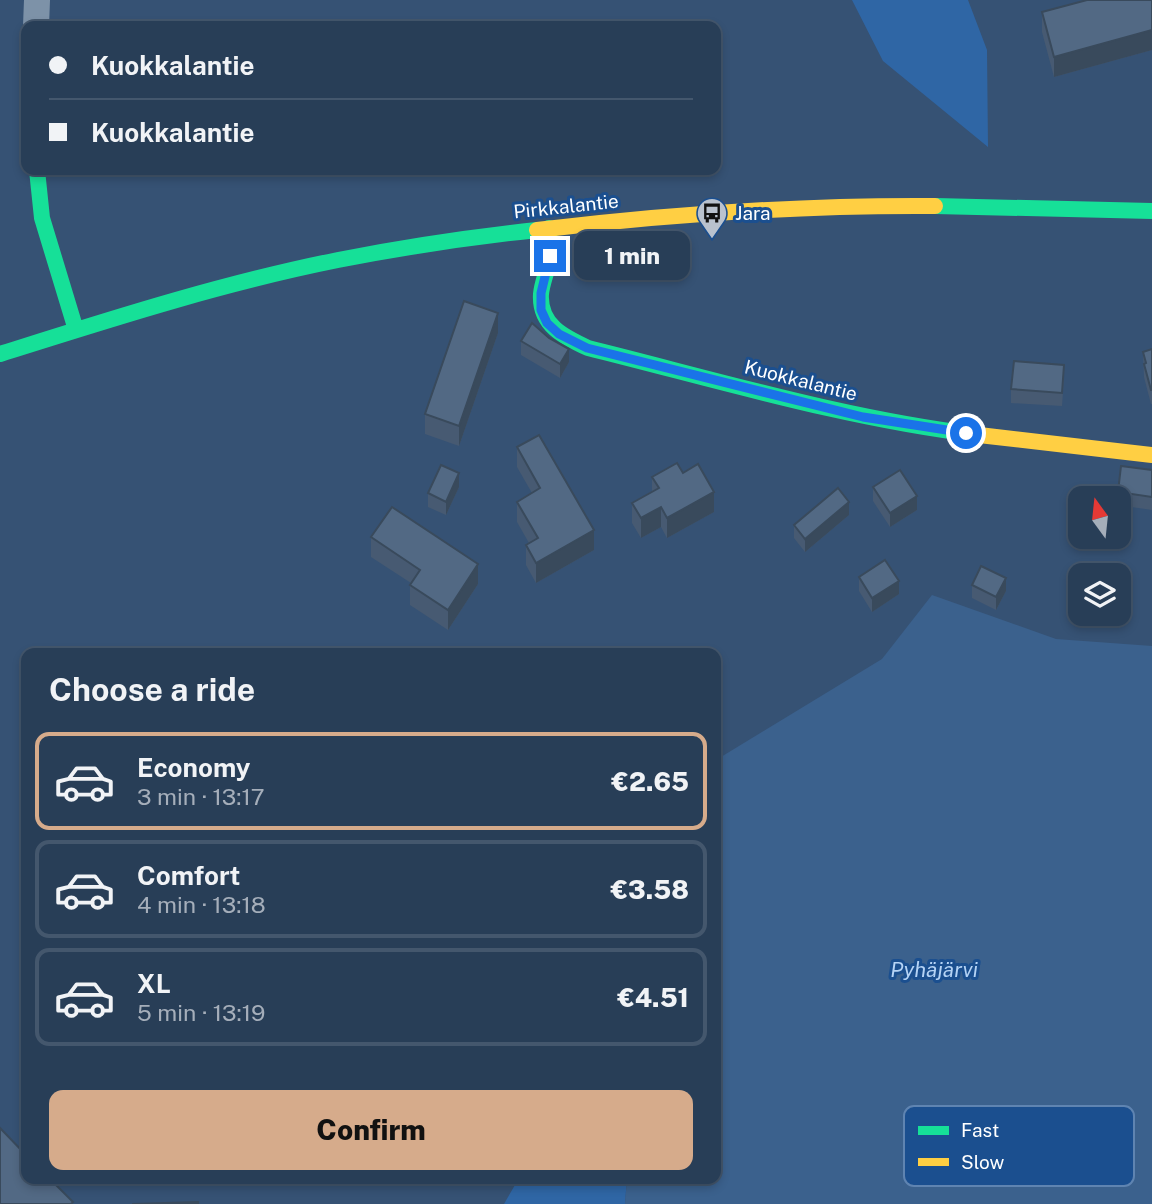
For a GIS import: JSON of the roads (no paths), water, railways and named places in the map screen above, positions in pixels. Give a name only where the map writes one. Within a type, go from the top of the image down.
[{"type":"street","points":[[36,21],[37,0]]},
{"type":"street","points":[[38,175],[42,218],[76,330]]},
{"type":"street","name":"Pirkkalantie","points":[[0,354],[239,283],[385,251],[549,228],[753,210],[864,206],[1152,211]]},
{"type":"street","name":"Kuokkalantie","points":[[549,228],[550,256],[541,293],[541,310],[547,323],[559,334],[587,348],[863,417],[939,430],[1152,455]]},
{"type":"water","name":"Pyhäjärvi","points":[[932,595],[1056,639],[1152,646],[1152,1204],[625,1204],[627,1184],[721,1184],[721,757],[882,659]]},
{"type":"place","name":"Jara","points":[[712,240]]}]
